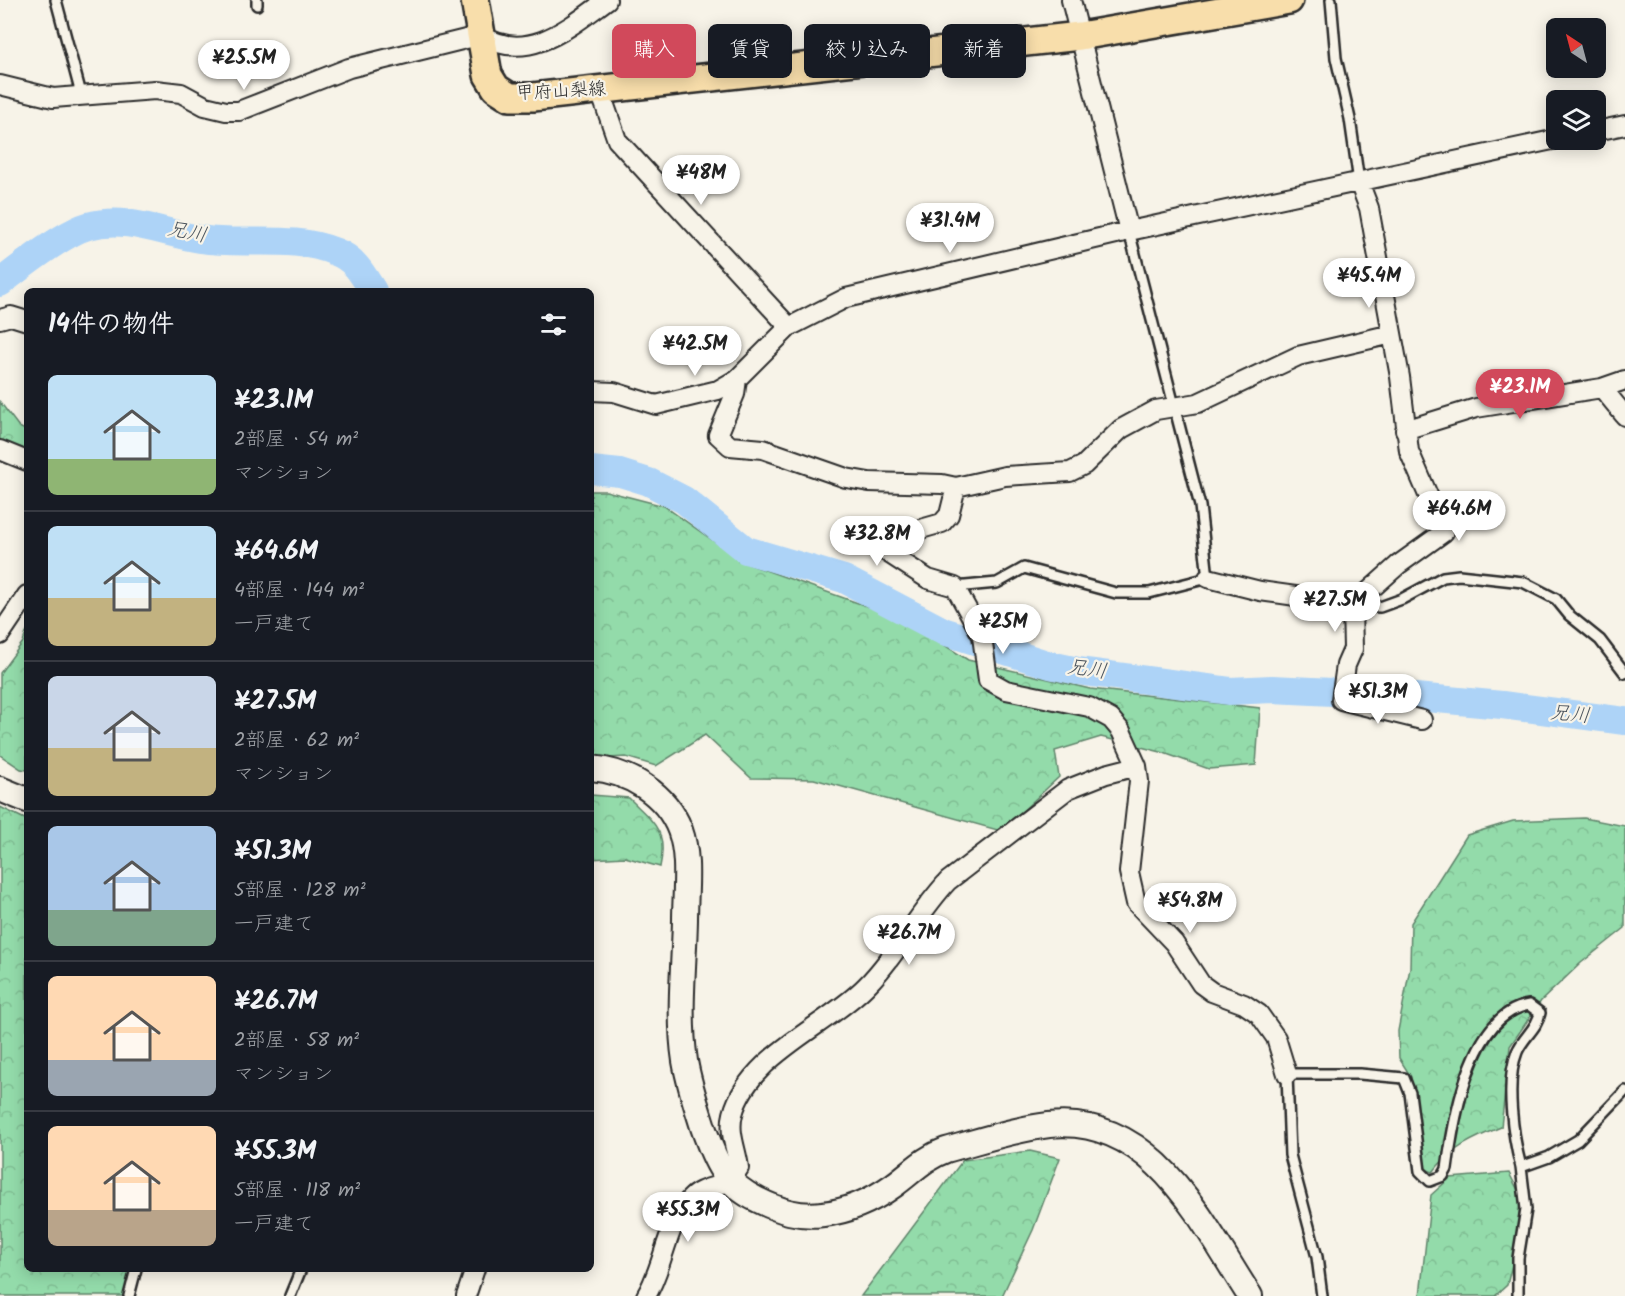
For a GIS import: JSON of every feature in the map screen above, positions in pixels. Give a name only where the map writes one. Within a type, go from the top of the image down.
[{"type":"main road","name":"甲府山梨線","points":[[475,0],[488,75],[496,88],[510,97],[600,91],[1080,36],[1289,0]]},
{"type":"street","points":[[0,86],[53,98],[155,90],[181,93],[205,106],[226,111],[239,111],[349,68],[482,35],[492,42],[510,46],[539,42],[555,35],[607,0]]},
{"type":"street","points":[[1071,0],[1129,231]]},
{"type":"street","points":[[600,91],[617,140],[789,327]]},
{"type":"street","points":[[1606,129],[1625,124]]},
{"type":"street","points":[[594,391],[614,392],[656,405],[718,390],[737,379],[789,327],[846,298],[1129,231],[1546,141]]},
{"type":"street","points":[[1359,182],[1368,208],[1400,376],[1408,451],[1443,532],[1398,565],[1352,606],[1353,649],[1346,664],[1341,700],[1422,720]]},
{"type":"street","points":[[0,319],[11,316],[24,320]]},
{"type":"street","points":[[737,379],[735,394],[718,435],[730,446],[763,449],[857,480],[956,487],[1005,476],[1070,472],[1084,465],[1121,429],[1156,410],[1198,403],[1298,356],[1392,334]]},
{"type":"street","points":[[1405,430],[1476,408],[1602,388],[1625,380]]},
{"type":"street","points":[[1602,388],[1625,416]]},
{"type":"street","points":[[0,450],[24,460]]},
{"type":"street","points":[[956,487],[949,515],[942,523],[907,533],[889,546],[888,553],[928,579],[955,587],[982,636],[988,680],[1006,690],[1100,711],[1121,731],[1137,765],[1138,791],[1129,872],[1136,903],[1174,942],[1201,984],[1212,992],[1244,1004],[1259,1014],[1276,1038],[1287,1074]]},
{"type":"street","points":[[1208,578],[1260,591],[1352,606]]},
{"type":"street","points":[[0,635],[24,599]]},
{"type":"street","points":[[646,1296],[655,1282],[684,1207],[690,1198],[709,1186],[728,1182],[740,1168],[733,1145],[733,1115],[751,1082],[773,1055],[849,1002],[865,988],[891,961],[936,894],[948,881],[1068,789],[1137,765]]},
{"type":"street","points":[[594,768],[615,772],[648,789],[661,800],[680,830],[686,885],[685,1060],[691,1090],[708,1141],[728,1182],[743,1193],[786,1214],[823,1214],[863,1204],[895,1184],[930,1156],[946,1150],[1049,1125],[1078,1125],[1103,1131],[1141,1150],[1173,1180],[1250,1296]]},
{"type":"street","points":[[0,789],[24,799]]},
{"type":"street","points":[[466,1296],[474,1272]]},
{"type":"lane","points":[[56,0],[81,94]]},
{"type":"lane","points":[[1330,0],[1336,58],[1350,119],[1359,182]]},
{"type":"lane","points":[[955,587],[997,583],[1024,568],[1116,593],[1149,593],[1208,578],[1200,506],[1129,231]]},
{"type":"lane","points":[[1352,606],[1380,607],[1402,599],[1443,577],[1459,575],[1523,582],[1556,599],[1569,615],[1600,640],[1625,673]]},
{"type":"lane","points":[[1322,1296],[1317,1257],[1291,1162],[1287,1074],[1359,1074],[1404,1078],[1410,1093],[1420,1172],[1430,1181],[1437,1180],[1447,1169],[1454,1118],[1470,1066],[1496,1025],[1519,1006],[1529,1005],[1540,1012],[1538,1022],[1519,1048],[1513,1063],[1515,1144],[1521,1167],[1526,1209],[1518,1258],[1518,1296]]},
{"type":"lane","points":[[1521,1167],[1549,1157],[1578,1140],[1625,1091]]},
{"type":"lane","points":[[129,1296],[135,1272]]},
{"type":"lane","points":[[290,1296],[300,1272]]},
{"type":"green space","points":[[0,402],[19,427],[24,430],[24,453],[0,442]]},
{"type":"green space","points":[[594,491],[606,491],[664,506],[745,563],[903,619],[968,660],[1090,689],[1260,708],[1256,765],[1209,769],[1161,752],[1101,737],[1055,751],[1059,777],[1001,831],[814,779],[751,778],[705,735],[656,766],[626,757],[594,759]]},
{"type":"green space","points":[[24,639],[24,770],[0,755],[0,673]]},
{"type":"green space","points":[[594,795],[629,798],[657,828],[662,844],[660,867],[625,857],[594,859]]},
{"type":"green space","points":[[0,807],[24,819],[24,1272],[129,1272],[125,1296],[0,1296]]},
{"type":"green space","points":[[1584,818],[1625,826],[1625,928],[1581,963],[1541,1001],[1510,1046],[1501,1127],[1455,1150],[1433,1172],[1425,1169],[1411,1077],[1399,1058],[1398,1031],[1410,968],[1411,923],[1467,835],[1513,821]]},
{"type":"green space","points":[[1030,1151],[1060,1158],[1033,1230],[1002,1296],[861,1296],[963,1160]]},
{"type":"green space","points":[[1509,1173],[1521,1196],[1515,1252],[1507,1285],[1495,1296],[1420,1296],[1431,1195],[1450,1178]]},
{"type":"waterway","name":"兄川","points":[[0,283],[68,235],[88,226],[117,223],[145,226],[200,239],[303,243],[320,247],[348,259],[358,268],[371,288]]},
{"type":"waterway","name":"兄川","points":[[594,470],[620,473],[649,482],[684,500],[746,550],[844,579],[943,631],[1050,665],[1078,671],[1230,691],[1272,689],[1394,695],[1502,705],[1625,721]]}]
